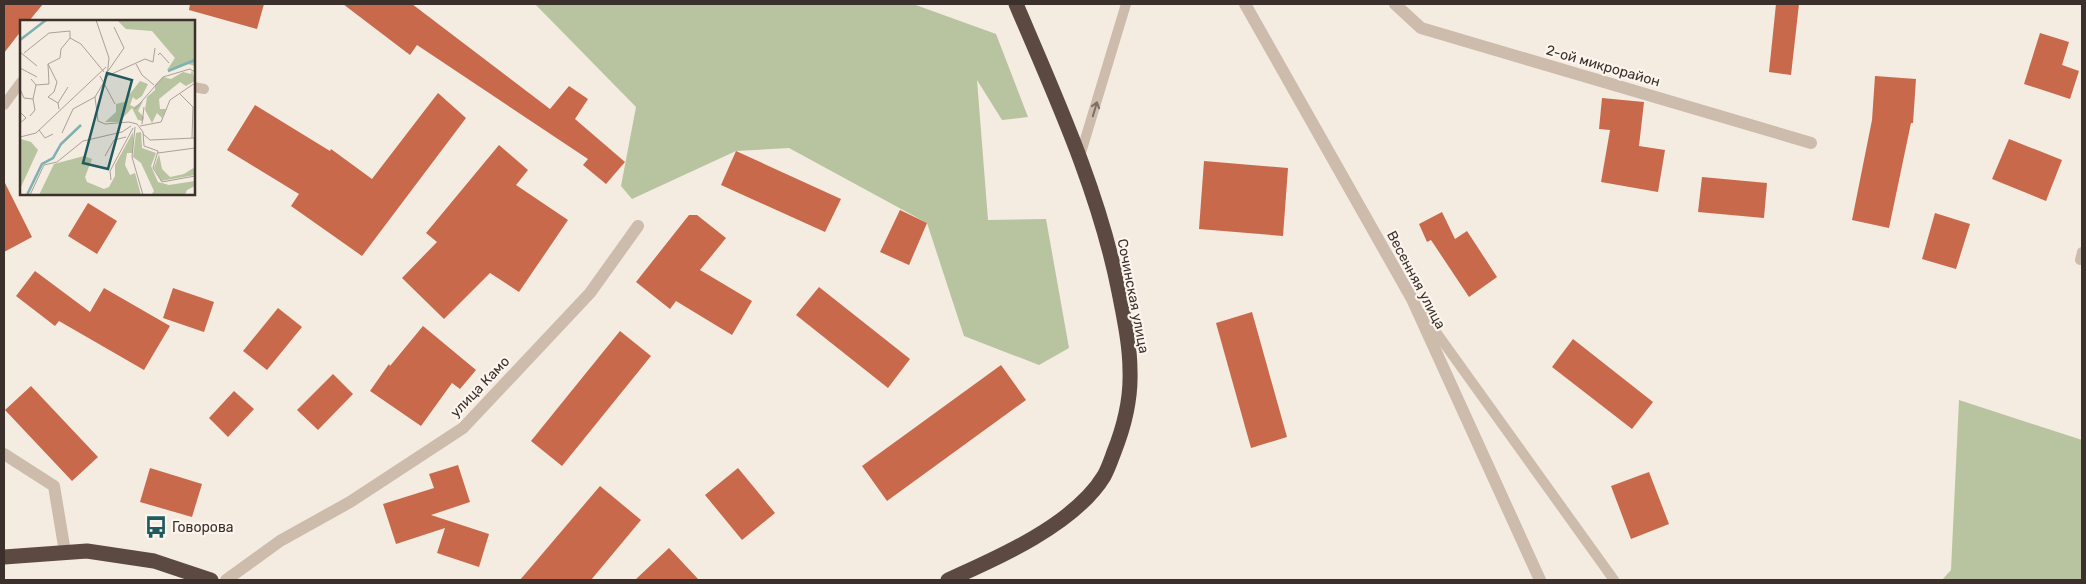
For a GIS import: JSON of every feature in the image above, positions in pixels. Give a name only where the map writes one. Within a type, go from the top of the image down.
[{"type":"highway","name":"Сочинская улица","points":[[948,580],[1010,552],[1050,527],[1089,496],[1104,476],[1120,436],[1129,393],[1130,370],[1124,321],[1110,249],[1080,156],[1016,4]]},
{"type":"highway","points":[[4,557],[87,551],[154,562],[211,580]]},
{"type":"street","name":"Весенняя улица","points":[[1245,4],[1412,299],[1540,580]]},
{"type":"street","name":"2-ой микрорайон","points":[[1395,4],[1421,28],[1811,143]]},
{"type":"street","name":"улица Камо","points":[[226,580],[280,542],[350,502],[463,428],[590,293],[638,226]]},
{"type":"street","points":[[4,454],[54,486],[65,552]]},
{"type":"lane","points":[[1080,156],[1126,4]]},
{"type":"lane","points":[[4,105],[20,83]]},
{"type":"lane","points":[[1412,299],[1614,580]]},
{"type":"green space","points":[[535,4],[913,4],[996,34],[1028,117],[1002,120],[977,80],[988,220],[1046,219],[1069,348],[1039,365],[964,336],[927,223],[789,148],[736,151],[632,199],[621,186],[636,107]]},
{"type":"green space","points":[[1959,400],[2082,440],[2082,580],[1942,580],[1951,570]]},
{"type":"building","points":[[4,4],[43,4],[30,20],[20,20],[20,32],[4,53]]},
{"type":"building","points":[[190,4],[264,4],[257,29],[189,10]]},
{"type":"building","points":[[343,4],[412,4],[550,109],[569,86],[588,99],[575,119],[625,162],[606,184],[583,165],[588,159],[417,45],[410,55]]},
{"type":"building","points":[[1776,4],[1799,4],[1791,75],[1769,72]]},
{"type":"building","points":[[2040,33],[2069,42],[2062,65],[2079,71],[2070,99],[2024,84]]},
{"type":"building","points":[[1875,76],[1916,79],[1913,123],[1911,123],[1889,228],[1852,220],[1872,120]]},
{"type":"building","points":[[438,93],[466,118],[362,256],[291,206],[299,194],[227,150],[255,105],[330,151],[331,149],[372,179]]},
{"type":"building","points":[[1602,98],[1644,102],[1639,146],[1665,150],[1658,192],[1601,182],[1610,130],[1599,129]]},
{"type":"building","points":[[2009,139],[2062,160],[2046,201],[1992,179]]},
{"type":"building","points":[[499,145],[528,170],[516,185],[568,220],[519,292],[490,273],[444,319],[402,278],[437,242],[426,233]]},
{"type":"building","points":[[736,151],[841,199],[825,232],[721,185]]},
{"type":"building","points":[[1204,161],[1288,168],[1283,236],[1199,229]]},
{"type":"building","points":[[1702,177],[1767,183],[1764,218],[1698,212]]},
{"type":"building","points":[[4,181],[32,237],[4,252]]},
{"type":"building","points":[[88,203],[117,221],[97,254],[68,236]]},
{"type":"building","points":[[900,210],[927,223],[909,265],[880,252]]},
{"type":"building","points":[[1442,212],[1455,239],[1467,231],[1497,277],[1469,297],[1431,240],[1427,242],[1419,224]]},
{"type":"building","points":[[1935,213],[1970,224],[1956,269],[1922,259]]},
{"type":"building","points":[[689,215],[697,215],[726,238],[700,270],[752,301],[732,335],[676,301],[670,309],[636,282]]},
{"type":"building","points":[[35,271],[90,312],[104,288],[170,326],[144,370],[59,321],[55,326],[16,296]]},
{"type":"building","points":[[819,287],[910,359],[888,388],[796,315]]},
{"type":"building","points":[[173,288],[214,302],[204,332],[163,318]]},
{"type":"building","points":[[278,308],[302,327],[267,370],[243,351]]},
{"type":"building","points":[[1252,312],[1287,437],[1251,448],[1216,323]]},
{"type":"building","points":[[423,326],[476,370],[460,389],[452,383],[421,426],[370,391],[389,364],[390,366]]},
{"type":"building","points":[[620,331],[651,356],[562,466],[531,441]]},
{"type":"building","points":[[1573,339],[1653,402],[1632,429],[1552,367]]},
{"type":"building","points":[[1001,365],[1026,400],[887,501],[862,466]]},
{"type":"building","points":[[333,374],[353,394],[318,430],[297,410]]},
{"type":"building","points":[[31,386],[98,457],[72,481],[5,410]]},
{"type":"building","points":[[234,391],[254,409],[228,437],[209,418]]},
{"type":"building","points":[[458,465],[470,502],[431,515],[489,534],[479,567],[437,553],[445,528],[396,544],[383,504],[434,488],[429,474]]},
{"type":"building","points":[[150,468],[202,484],[192,517],[140,502]]},
{"type":"building","points":[[738,468],[775,513],[742,540],[705,495]]},
{"type":"building","points":[[1649,472],[1669,524],[1631,539],[1611,486]]},
{"type":"building","points":[[600,486],[641,520],[591,580],[520,580]]},
{"type":"building","points":[[669,548],[699,580],[635,580]]},
{"type":"place","name":"Говорова","points":[[156,527]]}]
